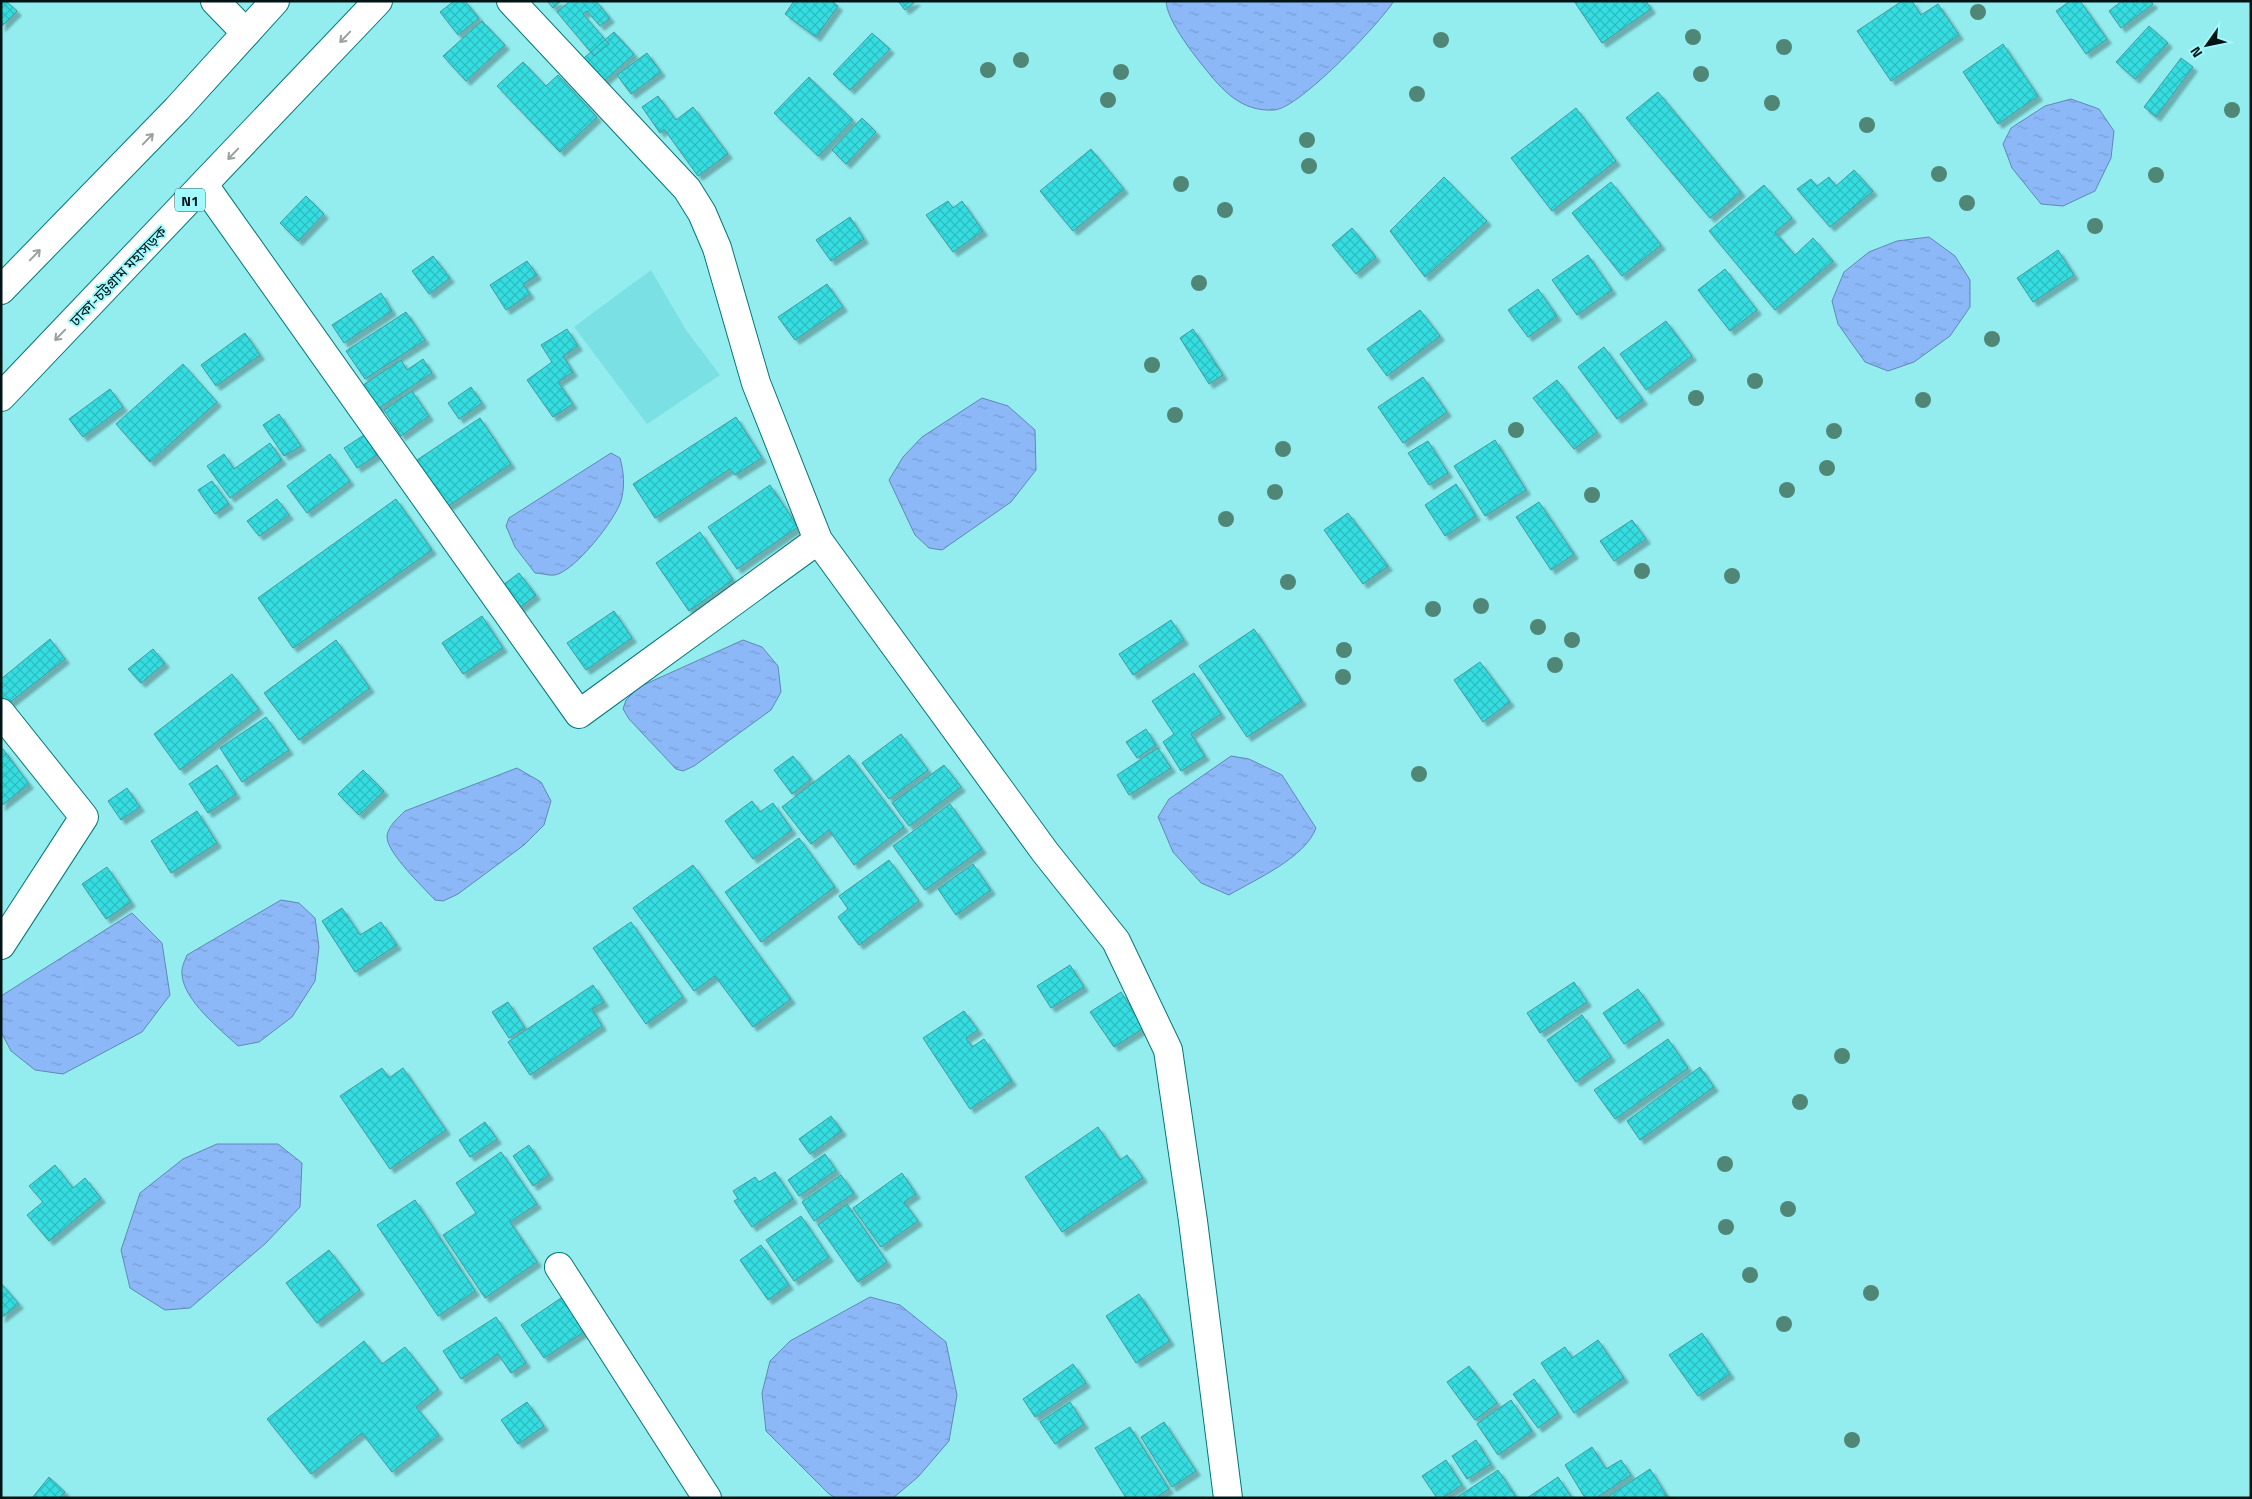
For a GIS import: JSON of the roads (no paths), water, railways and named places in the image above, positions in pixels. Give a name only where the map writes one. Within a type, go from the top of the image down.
[{"type":"main road","points":[[215,1],[246,33]]},
{"type":"main road","points":[[1,290],[177,109],[275,1]]},
{"type":"main road","name":"ঢাকা-চট্টগ্রাম মহাসড়ক","points":[[1,397],[378,1]]},
{"type":"main road","points":[[511,1],[687,189],[702,213],[717,248],[756,383],[818,540],[1045,852],[1116,941],[1168,1050],[1193,1221],[1228,1498]]},
{"type":"main road","points":[[204,185],[579,714],[818,540]]},
{"type":"main road","points":[[1,713],[84,817],[1,945]]},
{"type":"main road","points":[[559,1267],[707,1498]]},
{"type":"water","points":[[1166,1],[1394,1],[1338,64],[1301,96],[1286,106],[1274,110],[1262,110],[1233,98],[1217,83],[1180,35],[1167,9]]},
{"type":"water","points":[[2071,99],[2099,109],[2114,131],[2111,158],[2095,191],[2063,206],[2041,204],[2012,168],[2003,144],[2011,128],[2045,106]]},
{"type":"water","points":[[1929,237],[1955,256],[1970,280],[1970,307],[1950,336],[1914,362],[1888,371],[1865,362],[1838,324],[1832,301],[1844,272],[1869,252],[1897,241]]},
{"type":"water","points":[[982,398],[1008,406],[1035,430],[1036,470],[1011,502],[942,550],[929,548],[915,535],[889,480],[903,457],[922,437]]},
{"type":"water","points":[[611,453],[620,458],[624,480],[621,501],[611,520],[583,555],[563,571],[555,575],[535,573],[515,547],[506,526],[509,518]]},
{"type":"water","points":[[743,640],[762,647],[778,666],[781,692],[771,710],[694,766],[683,771],[676,769],[629,719],[623,709],[626,700],[639,687]]},
{"type":"water","points":[[1231,756],[1249,759],[1282,775],[1316,828],[1302,849],[1291,858],[1229,895],[1201,883],[1173,852],[1158,817],[1169,799]]},
{"type":"water","points":[[517,768],[541,782],[551,801],[544,825],[524,845],[458,894],[443,901],[435,900],[392,851],[387,836],[389,829],[405,811]]},
{"type":"water","points":[[281,900],[299,903],[315,918],[319,947],[315,981],[292,1017],[259,1042],[238,1046],[195,1004],[184,984],[183,967],[187,955]]},
{"type":"water","points":[[132,913],[162,943],[170,995],[142,1032],[63,1074],[35,1070],[11,1051],[1,1032],[1,996]]},
{"type":"water","points":[[217,1144],[278,1144],[302,1163],[300,1207],[266,1243],[190,1308],[165,1310],[130,1288],[121,1250],[140,1193],[183,1159]]},
{"type":"water","points":[[870,1297],[900,1305],[946,1342],[957,1395],[949,1441],[918,1477],[893,1498],[836,1498],[829,1494],[766,1431],[762,1393],[770,1361],[790,1341]]}]
